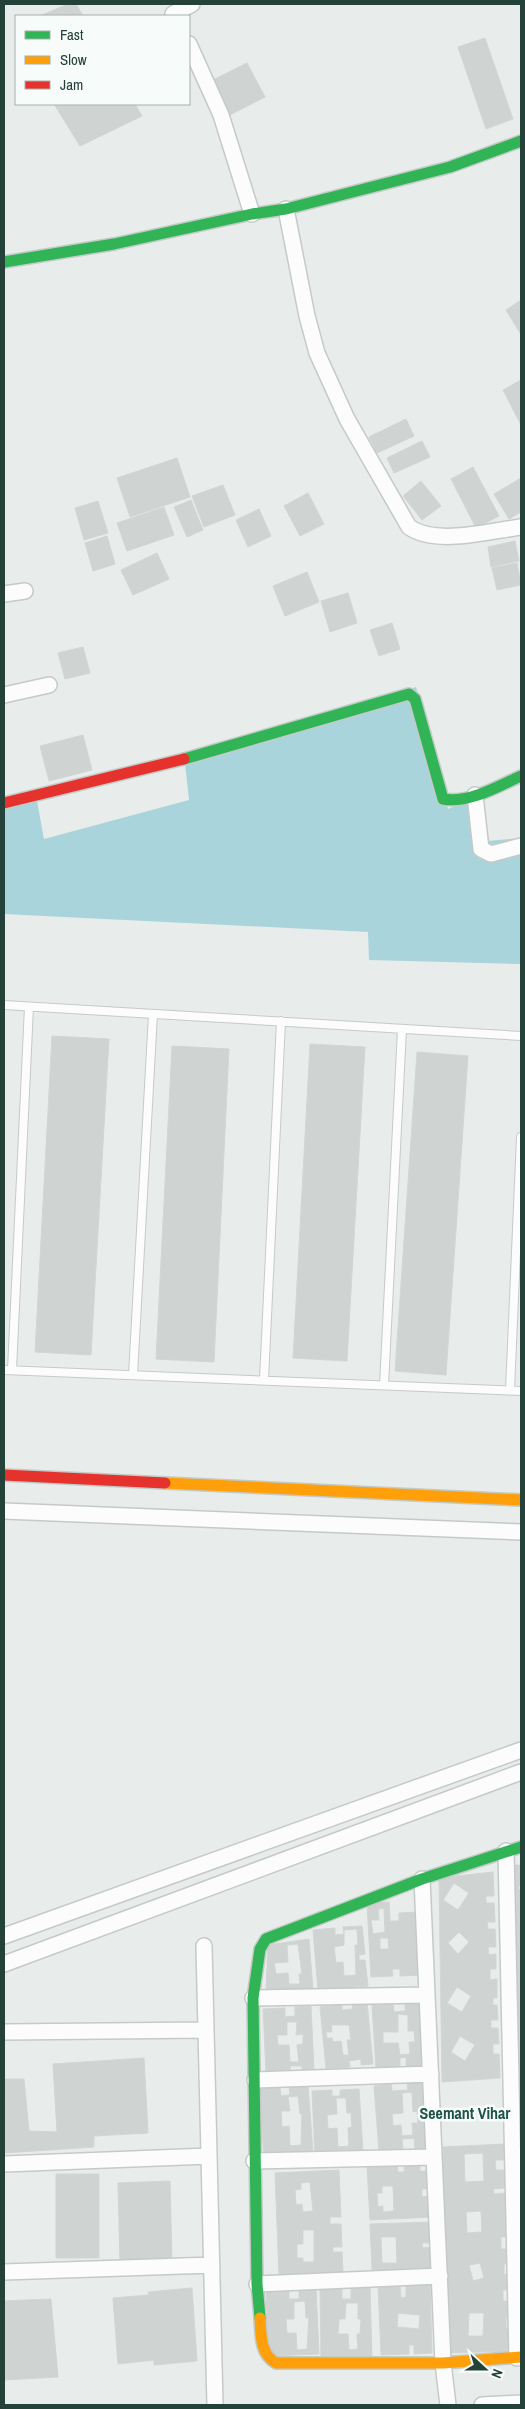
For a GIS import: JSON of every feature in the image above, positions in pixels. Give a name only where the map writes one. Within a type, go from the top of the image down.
[{"type":"street","points":[[171,11],[192,4]]},
{"type":"street","points":[[190,46],[221,114],[252,214]]},
{"type":"street","points":[[4,262],[114,244],[252,214],[286,209],[450,167],[521,141]]},
{"type":"street","points":[[286,209],[307,316],[317,353],[347,419],[409,527],[418,534],[445,537],[521,527]]},
{"type":"street","points":[[4,594],[25,591]]},
{"type":"street","points":[[4,695],[49,685]]},
{"type":"street","points":[[4,803],[203,754],[409,694],[415,699],[442,797],[449,801],[475,795],[521,776]]},
{"type":"street","points":[[475,795],[481,849],[491,854],[521,846]]},
{"type":"street","points":[[4,1475],[521,1500]]},
{"type":"street","points":[[4,1511],[521,1532]]},
{"type":"street","points":[[4,1936],[521,1750]]},
{"type":"street","points":[[4,1964],[521,1772]]},
{"type":"street","points":[[506,1851],[517,2128],[519,2357],[444,2362],[276,2363],[269,2359],[262,2346],[257,2284],[253,1998],[260,1949],[266,1940],[422,1879],[506,1851],[521,1847]]},
{"type":"street","points":[[422,1879],[444,2362],[448,2405]]},
{"type":"street","points":[[204,1946],[215,2405]]},
{"type":"street","points":[[253,1998],[427,1995]]},
{"type":"street","points":[[4,2032],[206,2030]]},
{"type":"street","points":[[255,2080],[431,2074]]},
{"type":"street","points":[[4,2164],[209,2156]]},
{"type":"street","points":[[254,2161],[434,2157]]},
{"type":"street","points":[[4,2272],[212,2265]]},
{"type":"street","points":[[257,2284],[440,2276]]},
{"type":"street","points":[[482,2405],[521,2403]]},
{"type":"lane","points":[[4,1005],[521,1036]]},
{"type":"lane","points":[[29,1007],[8,1370],[521,1391]]},
{"type":"lane","points":[[133,1375],[153,1014]]},
{"type":"lane","points":[[264,1380],[281,1021]]},
{"type":"lane","points":[[384,1385],[402,1028]]},
{"type":"lane","points":[[510,1390],[521,1137]]},
{"type":"water","points":[[416,687],[448,809],[480,795],[487,841],[521,838],[521,964],[369,960],[368,932],[4,914],[4,807],[37,801],[44,839],[189,800],[185,763]]},
{"type":"building","points":[[68,4],[76,4],[82,15],[42,15]]},
{"type":"building","points":[[485,38],[513,119],[486,129],[458,47]]},
{"type":"building","points":[[247,63],[265,97],[228,116],[211,81]]},
{"type":"building","points":[[55,105],[136,105],[142,116],[80,146]]},
{"type":"building","points":[[521,300],[521,332],[520,333],[506,310]]},
{"type":"building","points":[[521,380],[521,425],[503,390]]},
{"type":"building","points":[[406,419],[414,436],[377,453],[369,437]]},
{"type":"building","points":[[422,441],[430,457],[394,473],[387,458]]},
{"type":"building","points":[[177,458],[190,497],[130,517],[117,478]]},
{"type":"building","points":[[473,467],[499,516],[476,528],[451,479]]},
{"type":"building","points":[[521,478],[521,512],[509,519],[494,494]]},
{"type":"building","points":[[421,481],[441,506],[422,520],[403,496]]},
{"type":"building","points":[[223,485],[235,515],[204,527],[192,496]]},
{"type":"building","points":[[308,493],[324,524],[300,536],[284,506]]},
{"type":"building","points":[[191,500],[203,530],[187,537],[174,507]]},
{"type":"building","points":[[98,501],[108,533],[84,540],[75,508]]},
{"type":"building","points":[[164,507],[174,535],[127,551],[117,523]]},
{"type":"building","points":[[259,509],[271,536],[248,547],[236,520]]},
{"type":"building","points":[[107,536],[115,564],[93,571],[85,543]]},
{"type":"building","points":[[515,541],[519,561],[491,567],[488,547]]},
{"type":"building","points":[[157,553],[169,579],[133,595],[121,570]]},
{"type":"building","points":[[517,563],[521,585],[497,590],[492,568]]},
{"type":"building","points":[[307,572],[319,602],[285,616],[273,586]]},
{"type":"building","points":[[348,593],[357,623],[330,632],[321,601]]},
{"type":"building","points":[[392,623],[400,649],[379,656],[370,630]]},
{"type":"building","points":[[83,647],[90,673],[65,679],[58,653]]},
{"type":"building","points":[[83,735],[92,770],[49,781],[40,746]]},
{"type":"building","points":[[52,1036],[109,1039],[91,1355],[35,1352]]},
{"type":"building","points":[[310,1044],[365,1047],[347,1361],[293,1358]]},
{"type":"building","points":[[172,1046],[229,1049],[214,1362],[156,1359]]},
{"type":"building","points":[[417,1052],[468,1056],[446,1375],[395,1371]]},
{"type":"building","points":[[511,1865],[521,1865],[521,1884],[518,1888],[521,1891],[521,2121],[519,2121]]},
{"type":"building","points":[[493,1872],[494,1896],[486,1896],[486,1903],[494,1903],[495,1922],[487,1922],[488,1929],[495,1929],[496,1947],[488,1947],[489,1955],[496,1954],[496,1969],[490,1969],[490,1980],[497,1979],[497,1998],[493,1998],[493,2005],[497,2005],[498,2020],[491,2020],[491,2028],[498,2028],[499,2044],[493,2044],[493,2054],[499,2054],[500,2078],[442,2082],[439,1878]],"holes":[[[454,1883],[469,1893],[458,1910],[443,1900]],[[459,1932],[469,1942],[458,1954],[448,1943]],[[457,1987],[471,1996],[462,2012],[447,2003]],[[460,2036],[475,2045],[465,2061],[451,2052]]]},
{"type":"building","points":[[389,1902],[390,1921],[399,1921],[399,1913],[419,1912],[421,1975],[400,1976],[400,1969],[392,1969],[393,1976],[371,1977],[367,1903]],"holes":[[[384,1908],[385,1932],[373,1934],[371,1920],[379,1920],[378,1909]],[[380,1938],[388,1938],[389,1949],[380,1949]]]},
{"type":"building","points":[[362,1926],[365,1954],[359,1955],[359,1960],[365,1960],[368,1986],[318,1990],[313,1930],[335,1928],[335,1935],[344,1934],[343,1927]],"holes":[[[357,1929],[358,1945],[355,1945],[356,1975],[344,1976],[343,1962],[336,1963],[334,1947],[344,1945],[344,1930]]]},
{"type":"building","points":[[309,1939],[313,1990],[266,1989],[268,1945]],"holes":[[[298,1944],[302,1974],[299,1974],[300,1984],[289,1984],[288,1973],[276,1974],[274,1963],[288,1962],[287,1945]]]},
{"type":"building","points":[[367,2002],[373,2064],[361,2065],[361,2059],[349,2061],[350,2067],[326,2069],[320,2007],[342,2004],[342,2010],[353,2009],[352,2003]],"holes":[[[331,2025],[349,2025],[351,2040],[347,2040],[349,2055],[343,2055],[341,2041],[333,2042],[332,2038],[327,2038],[326,2032],[332,2032]]]},
{"type":"building","points":[[420,2002],[423,2066],[406,2067],[406,2057],[400,2058],[400,2067],[376,2069],[372,2005],[393,2004],[394,2012],[405,2011],[405,2003]],"holes":[[[398,2014],[408,2015],[408,2031],[414,2031],[415,2042],[409,2042],[410,2054],[400,2055],[398,2043],[383,2043],[383,2032],[398,2032]]]},
{"type":"building","points":[[311,2006],[314,2070],[302,2071],[302,2066],[290,2066],[291,2071],[266,2073],[263,2009],[285,2008],[285,2017],[295,2016],[295,2007]],"holes":[[[287,2022],[297,2022],[296,2035],[303,2034],[303,2044],[297,2045],[299,2062],[290,2062],[289,2045],[278,2045],[277,2035],[287,2035]]]},
{"type":"building","points":[[144,2058],[148,2133],[94,2136],[94,2147],[4,2153],[4,2079],[24,2079],[29,2131],[57,2132],[53,2064]]},
{"type":"building","points":[[424,2082],[429,2148],[415,2149],[414,2138],[402,2139],[403,2150],[379,2151],[374,2086],[391,2084],[392,2091],[408,2090],[407,2083]],"holes":[[[412,2092],[413,2112],[417,2111],[418,2123],[412,2123],[413,2135],[402,2136],[401,2125],[393,2126],[392,2114],[403,2113],[402,2093]]]},
{"type":"building","points":[[308,2085],[313,2153],[264,2157],[259,2088],[280,2087],[281,2096],[290,2095],[289,2086]],"holes":[[[298,2096],[300,2114],[302,2114],[301,2145],[290,2146],[289,2126],[282,2127],[281,2111],[290,2111],[288,2097]]]},
{"type":"building","points":[[359,2089],[363,2152],[315,2155],[312,2091],[332,2090],[332,2096],[340,2096],[340,2090]],"holes":[[[336,2098],[346,2098],[347,2113],[351,2113],[352,2127],[348,2128],[349,2146],[338,2147],[337,2128],[328,2129],[327,2115],[337,2114]]]},
{"type":"building","points":[[505,2144],[505,2160],[495,2160],[496,2170],[505,2170],[506,2188],[493,2189],[494,2194],[506,2193],[507,2237],[501,2237],[501,2249],[508,2249],[508,2264],[504,2264],[504,2274],[509,2274],[509,2290],[503,2290],[503,2301],[509,2301],[510,2317],[506,2317],[506,2328],[510,2328],[511,2351],[449,2353],[443,2147]],"holes":[[[483,2153],[484,2181],[465,2182],[464,2154]],[[481,2211],[482,2232],[467,2233],[466,2212]],[[480,2263],[484,2278],[473,2281],[469,2265]],[[469,2313],[484,2313],[483,2336],[468,2336]]]},
{"type":"building","points":[[420,2163],[420,2171],[430,2171],[431,2189],[422,2189],[422,2197],[431,2196],[432,2217],[370,2220],[367,2166],[397,2164],[398,2172],[404,2172],[404,2164]],"holes":[[[382,2186],[393,2186],[394,2211],[383,2212],[383,2206],[378,2207],[377,2193],[382,2193]]]},
{"type":"building","points":[[339,2170],[341,2217],[330,2217],[330,2224],[341,2224],[342,2247],[333,2247],[333,2252],[342,2252],[343,2272],[279,2275],[275,2173]],"holes":[[[310,2182],[313,2211],[303,2212],[302,2204],[296,2205],[295,2190],[301,2189],[301,2183]],[[303,2230],[314,2230],[314,2262],[303,2262],[303,2258],[297,2258],[297,2244],[303,2244]]]},
{"type":"building","points":[[56,2174],[99,2174],[99,2258],[56,2258]]},
{"type":"building","points":[[170,2181],[172,2262],[120,2264],[118,2183]]},
{"type":"building","points":[[433,2222],[433,2243],[422,2243],[423,2248],[434,2247],[434,2268],[372,2270],[370,2224]],"holes":[[[381,2237],[396,2237],[397,2263],[382,2263]]]},
{"type":"building","points":[[430,2283],[432,2353],[414,2354],[414,2345],[409,2345],[409,2354],[381,2355],[378,2285],[400,2284],[401,2298],[406,2297],[406,2284]],"holes":[[[398,2313],[420,2315],[419,2329],[397,2327]]]},
{"type":"building","points":[[370,2285],[372,2357],[321,2359],[320,2287],[342,2286],[342,2299],[351,2299],[351,2286]],"holes":[[[346,2303],[358,2303],[358,2319],[361,2319],[360,2334],[357,2334],[358,2349],[349,2350],[348,2334],[338,2334],[339,2319],[345,2319]]]},
{"type":"building","points":[[192,2288],[197,2361],[154,2365],[154,2360],[118,2364],[113,2298],[149,2295],[148,2292]]},
{"type":"building","points":[[316,2289],[319,2354],[269,2356],[266,2291],[289,2290],[289,2299],[299,2299],[299,2290]],"holes":[[[305,2301],[306,2318],[309,2318],[307,2349],[297,2350],[296,2333],[287,2333],[286,2319],[294,2319],[294,2302]]]},
{"type":"building","points":[[51,2299],[58,2377],[4,2380],[4,2301]]},
{"type":"traffic: fast","points":[[4,262],[114,244],[252,214],[286,209],[450,167],[521,141]]},
{"type":"traffic: fast","points":[[184,759],[409,694],[415,699],[443,799],[453,800],[473,797],[521,776]]},
{"type":"traffic: fast","points":[[260,2318],[257,2284],[253,1998],[260,1949],[266,1939],[422,1879],[521,1847]]},
{"type":"traffic: slow","points":[[165,1483],[521,1500]]},
{"type":"traffic: slow","points":[[260,2318],[262,2344],[267,2355],[276,2363],[443,2363],[521,2357]]},
{"type":"traffic: jam","points":[[4,803],[184,759]]},
{"type":"traffic: jam","points":[[4,1475],[165,1483]]},
{"type":"district","name":"Seemant Vihar","points":[[465,2113]]}]
